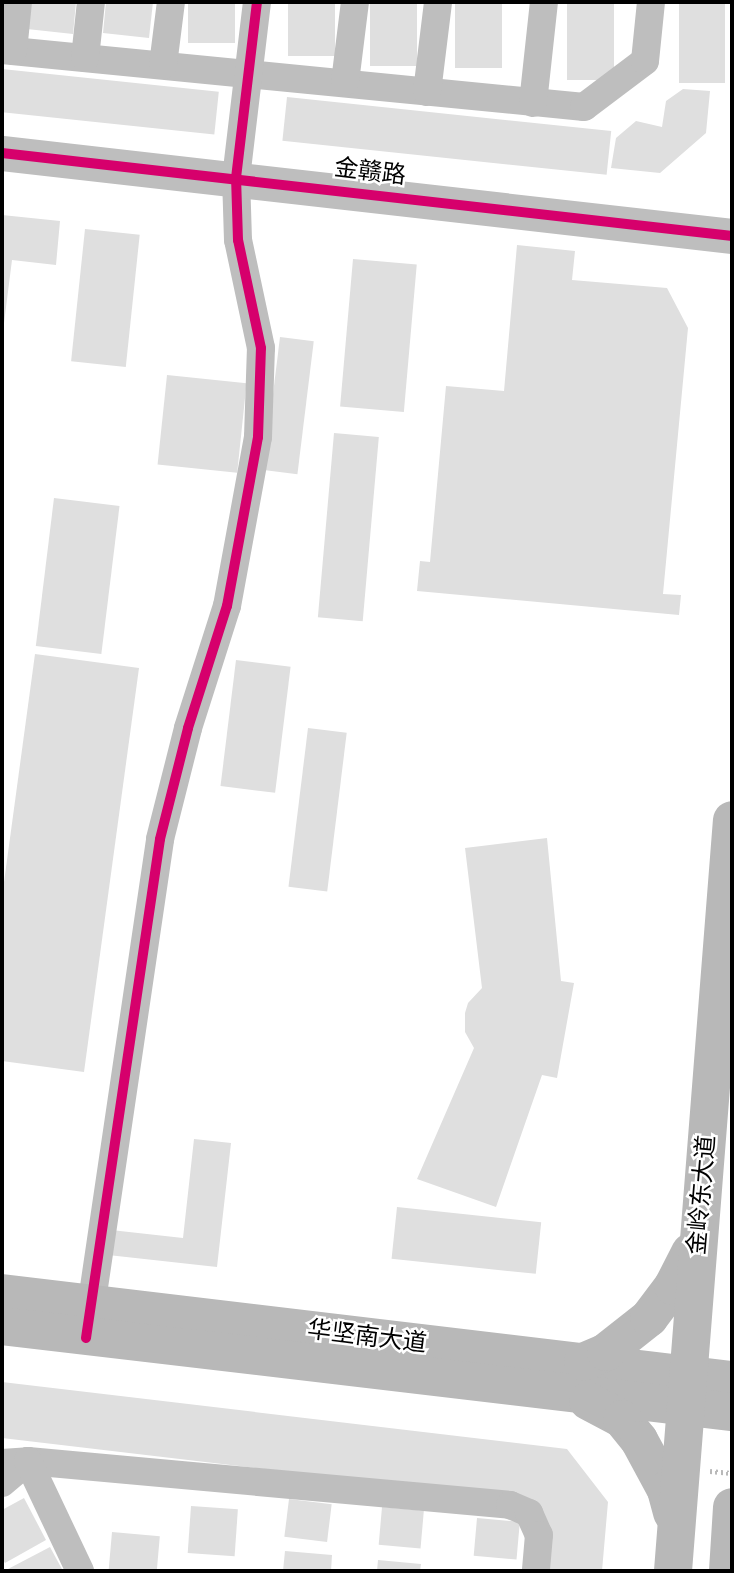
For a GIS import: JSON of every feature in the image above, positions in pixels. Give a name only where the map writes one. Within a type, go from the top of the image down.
[{"type":"main road","name":"金岭东大道","points":[[673,1571],[699,1230],[731,869],[732,820]]},
{"type":"main road","points":[[676,1532],[666,1490],[639,1440],[582,1379],[607,1352],[649,1318],[673,1286],[699,1230]]},
{"type":"main road","name":"华坚南大道","points":[[2,1293],[89,1321]]},
{"type":"main road","name":"华坚南大道","points":[[2,1326],[89,1321],[686,1391],[732,1412]]},
{"type":"main road","name":"华坚南大道","points":[[686,1391],[732,1380]]},
{"type":"street","points":[[19,2],[8,50],[584,107],[645,61],[651,2]]},
{"type":"street","points":[[85,58],[91,2]]},
{"type":"street","points":[[163,65],[171,2]]},
{"type":"street","points":[[89,1321],[160,839],[188,728],[227,606],[258,437],[261,348],[238,240],[236,178],[257,2]]},
{"type":"street","points":[[345,82],[355,2]]},
{"type":"street","points":[[427,92],[438,2]]},
{"type":"street","points":[[533,103],[544,2]]},
{"type":"street","name":"金赣路","points":[[2,153],[732,236]]},
{"type":"street","points":[[2,1483],[15,1462]]},
{"type":"street","points":[[15,1462],[80,1571]]},
{"type":"street","points":[[15,1462],[510,1505],[529,1513],[539,1535],[536,1571]]},
{"type":"building","points":[[29,2],[76,2],[73,34],[27,29]]},
{"type":"building","points":[[106,2],[153,2],[149,38],[103,33]]},
{"type":"building","points":[[188,2],[235,2],[235,43],[188,43]]},
{"type":"building","points":[[288,2],[335,2],[335,56],[288,56]]},
{"type":"building","points":[[370,2],[417,2],[417,66],[370,66]]},
{"type":"building","points":[[455,2],[502,2],[502,68],[455,68]]},
{"type":"building","points":[[567,2],[614,2],[614,80],[567,80]]},
{"type":"building","points":[[679,2],[725,2],[725,83],[679,83]]},
{"type":"building","points":[[2,69],[219,92],[214,135],[2,112]]},
{"type":"building","points":[[683,89],[710,91],[706,133],[660,173],[611,168],[616,138],[636,121],[662,127],[666,101]]},
{"type":"building","points":[[287,97],[611,131],[607,175],[282,141]]},
{"type":"building","points":[[2,215],[60,221],[56,265],[12,260],[3,331]]},
{"type":"building","points":[[85,229],[140,235],[126,367],[71,361]]},
{"type":"building","points":[[517,245],[575,251],[572,280],[667,288],[688,328],[663,594],[681,595],[679,615],[417,591],[420,561],[430,562],[446,386],[504,391]]},
{"type":"building","points":[[353,259],[417,265],[404,412],[340,406]]},
{"type":"building","points":[[280,337],[314,341],[297,474],[264,470]]},
{"type":"building","points":[[167,375],[247,383],[237,473],[158,465]]},
{"type":"building","points":[[334,433],[379,437],[363,621],[318,617]]},
{"type":"building","points":[[54,498],[120,506],[101,654],[36,646]]},
{"type":"building","points":[[35,654],[139,668],[84,1072],[2,1061],[2,897]]},
{"type":"building","points":[[236,660],[291,667],[275,793],[221,786]]},
{"type":"building","points":[[308,728],[347,733],[327,892],[289,887]]},
{"type":"building","points":[[547,838],[561,981],[574,983],[557,1078],[542,1075],[496,1207],[417,1179],[474,1048],[465,1032],[465,1013],[468,1003],[482,988],[465,848]]},
{"type":"building","points":[[194,1139],[231,1143],[217,1267],[108,1255],[111,1230],[183,1238]]},
{"type":"building","points":[[397,1207],[541,1222],[536,1274],[392,1259]]},
{"type":"building","points":[[2,1382],[567,1449],[608,1502],[602,1571],[544,1571],[526,1500],[2,1438]]},
{"type":"building","points":[[24,1498],[46,1540],[5,1563],[2,1558],[2,1510]]},
{"type":"building","points":[[289,1499],[332,1504],[327,1542],[284,1537]]},
{"type":"building","points":[[191,1506],[238,1509],[235,1556],[188,1553]]},
{"type":"building","points":[[382,1507],[424,1511],[421,1549],[379,1545]]},
{"type":"building","points":[[477,1518],[520,1522],[517,1560],[474,1556]]},
{"type":"building","points":[[112,1532],[160,1536],[157,1571],[109,1571]]},
{"type":"building","points":[[50,1547],[63,1571],[9,1571],[8,1569]]},
{"type":"building","points":[[285,1551],[332,1555],[331,1571],[283,1571]]},
{"type":"building","points":[[378,1560],[421,1564],[420,1571],[377,1571]]},
{"type":"cycle path","points":[[86,1338],[160,839],[188,728],[227,606],[258,437],[261,348],[238,240],[236,178],[257,2]]},
{"type":"cycle path","points":[[2,153],[732,236]]}]
